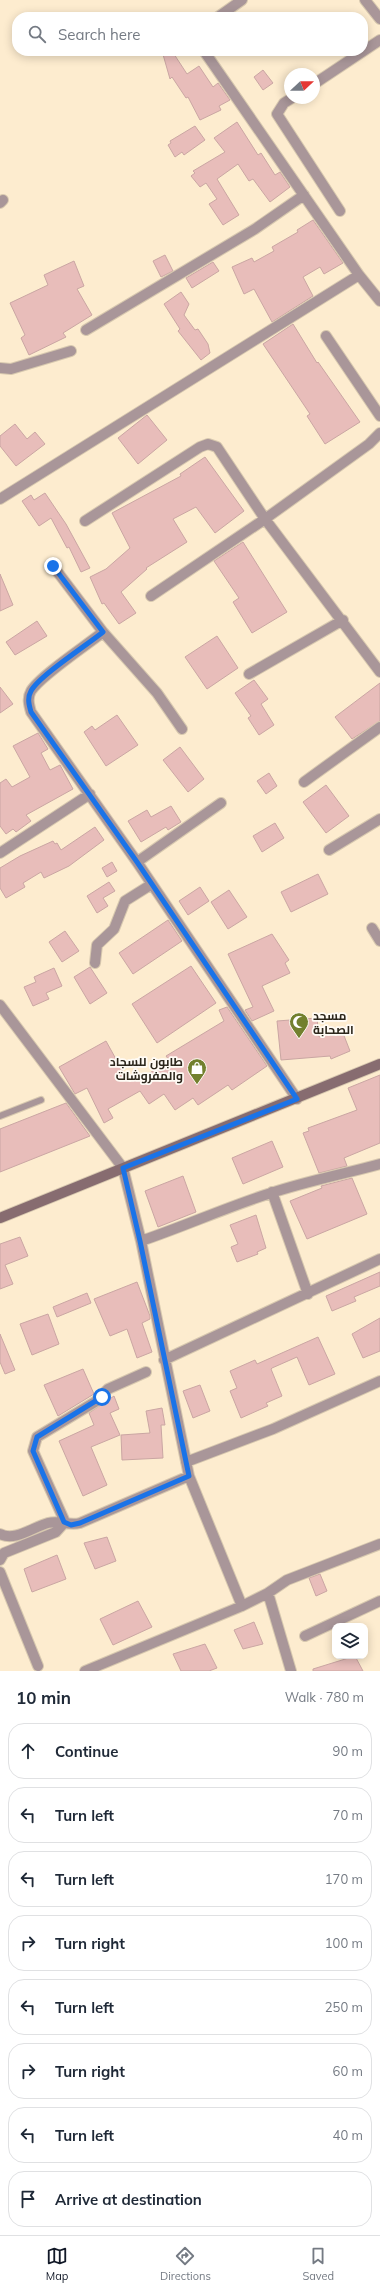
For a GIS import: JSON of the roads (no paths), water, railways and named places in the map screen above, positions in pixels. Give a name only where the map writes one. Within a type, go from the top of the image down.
[{"type":"main road","points":[[0,1218],[297,1099],[380,1064]]},
{"type":"street","points":[[225,12],[242,0]]},
{"type":"street","points":[[365,0],[380,19]]},
{"type":"street","points":[[368,48],[380,40]]},
{"type":"street","points":[[207,56],[359,275],[380,301]]},
{"type":"street","points":[[320,80],[356,56]]},
{"type":"street","points":[[284,103],[277,114],[340,211]]},
{"type":"street","points":[[86,330],[255,229],[304,195]]},
{"type":"street","points":[[0,499],[359,275]]},
{"type":"street","points":[[326,336],[380,416]]},
{"type":"street","points":[[0,368],[12,369],[71,351]]},
{"type":"street","points":[[151,596],[266,519],[369,444],[380,433]]},
{"type":"street","points":[[85,521],[200,447],[208,444],[217,446],[266,519],[343,620],[380,672]]},
{"type":"street","points":[[53,566],[103,632],[157,693],[182,729]]},
{"type":"street","points":[[249,674],[343,620]]},
{"type":"street","points":[[103,632],[42,679],[31,692],[28,702],[31,712],[137,862],[297,1099]]},
{"type":"street","points":[[304,782],[380,727]]},
{"type":"street","points":[[0,853],[90,794]]},
{"type":"street","points":[[137,862],[221,802]]},
{"type":"street","points":[[329,850],[380,819]]},
{"type":"street","points":[[95,963],[97,945],[114,929],[125,901],[152,884]]},
{"type":"street","points":[[372,928],[380,941]]},
{"type":"street","points":[[0,1005],[123,1168],[140,1241],[189,1476],[242,1606]]},
{"type":"street","points":[[140,1241],[187,1225],[219,1210],[272,1192],[380,1164]]},
{"type":"street","points":[[272,1192],[308,1294]]},
{"type":"street","points":[[164,1360],[380,1260]]},
{"type":"street","points":[[64,1522],[33,1451],[37,1437],[95,1402],[108,1389],[146,1372]]},
{"type":"street","points":[[186,1462],[273,1429],[380,1381]]},
{"type":"street","points":[[0,1534],[11,1537],[48,1523],[64,1522],[71,1525],[80,1523],[189,1476]]},
{"type":"street","points":[[0,1560],[4,1553],[56,1532],[64,1522]]},
{"type":"street","points":[[85,1671],[242,1606],[268,1593],[287,1580],[380,1544]]},
{"type":"street","points":[[0,1572],[38,1666]]},
{"type":"street","points":[[268,1593],[291,1671]]},
{"type":"street","points":[[305,1636],[380,1601]]},
{"type":"lane","points":[[0,1116],[41,1100]]},
{"type":"place","name":"مسجد الصحابة","points":[[299,1039]]},
{"type":"place","name":"طابون للسجاد والمفروشات","points":[[197,1085]]}]
